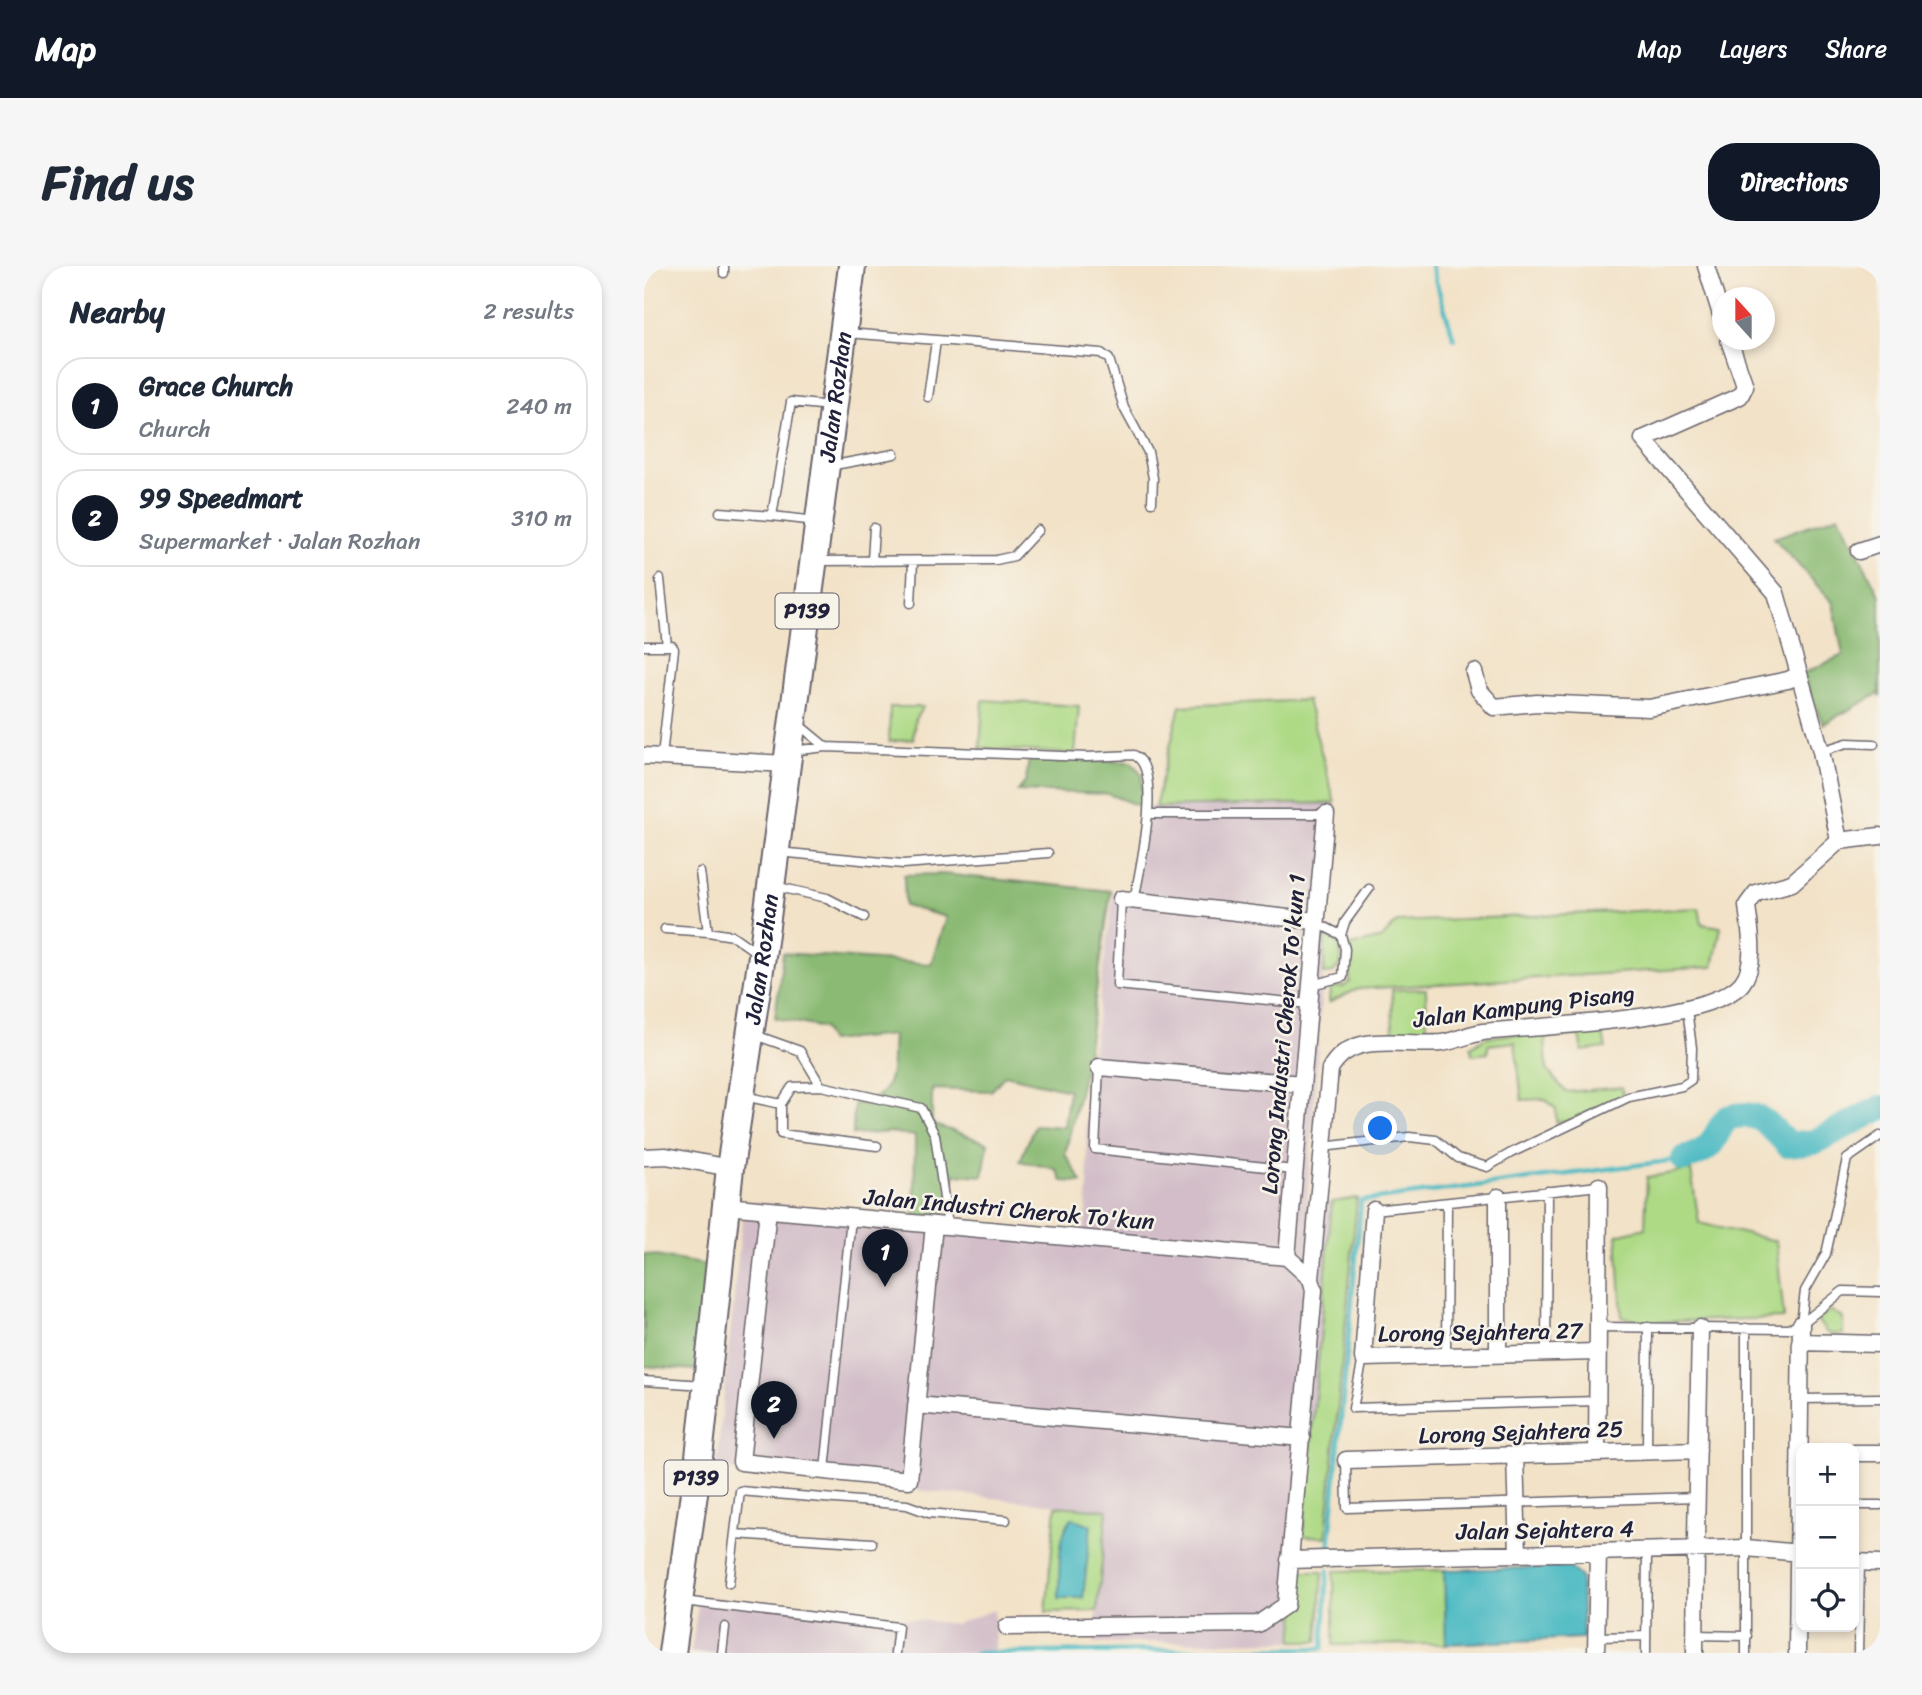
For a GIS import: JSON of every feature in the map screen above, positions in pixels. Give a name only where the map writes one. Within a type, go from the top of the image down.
[{"type":"main road","name":"Jalan Rozhan","points":[[672,1653],[708,1386],[730,1168],[762,956],[852,266]]},
{"type":"street","points":[[1706,266],[1713,287]]},
{"type":"street","points":[[1733,350],[1745,386],[1740,396],[1643,439],[1754,570],[1770,582],[1781,605],[1798,675],[1821,751],[1839,841],[1880,836]]},
{"type":"street","points":[[1859,551],[1880,544]]},
{"type":"street","points":[[1474,672],[1479,690],[1494,706],[1537,703],[1649,708],[1788,680],[1798,675]]},
{"type":"street","points":[[644,756],[788,757]]},
{"type":"street","name":"Lorong Industri Cherok To'kun 1","points":[[1287,1257],[1326,814]]},
{"type":"street","name":"Jalan Kampung Pisang","points":[[1007,1627],[1258,1624],[1286,1605],[1314,1290],[1311,1279],[1329,1069],[1337,1056],[1360,1044],[1441,1043],[1479,1033],[1687,1009],[1733,991],[1744,982],[1752,932],[1747,905],[1756,892],[1792,883],[1839,841]]},
{"type":"street","points":[[1128,900],[1315,921]]},
{"type":"street","points":[[1099,1068],[1302,1084]]},
{"type":"street","points":[[644,1157],[666,1156],[730,1168]]},
{"type":"street","points":[[1597,1452],[1599,1186]]},
{"type":"street","points":[[1497,1197],[1498,1354]]},
{"type":"street","name":"Jalan Industri Cherok To'kun","points":[[726,1206],[1287,1257]]},
{"type":"street","points":[[768,1210],[741,1462],[909,1480],[916,1405],[941,1226]]},
{"type":"street","points":[[1363,1358],[1374,1210]]},
{"type":"street","points":[[1287,1257],[1311,1279]]},
{"type":"street","points":[[1800,1443],[1801,1324]]},
{"type":"street","points":[[1695,1653],[1700,1328]]},
{"type":"street","points":[[1800,1342],[1880,1344]]},
{"type":"street","name":"Lorong Sejahtera 27","points":[[1363,1358],[1598,1352]]},
{"type":"street","points":[[916,1405],[1302,1438]]},
{"type":"street","name":"Lorong Sejahtera 25","points":[[1346,1460],[1698,1450]]},
{"type":"street","points":[[1859,1452],[1880,1453]]},
{"type":"street","points":[[1515,1455],[1518,1554]]},
{"type":"street","name":"Jalan Sejahtera 4","points":[[1289,1560],[1598,1552],[1696,1544],[1796,1553]]},
{"type":"street","points":[[1596,1645],[1598,1552]]},
{"type":"street","points":[[1859,1562],[1880,1563]]},
{"type":"street","points":[[1797,1653],[1800,1569]]},
{"type":"lane","points":[[844,333],[1101,353],[1109,359],[1124,408],[1148,452],[1153,478],[1152,502]]},
{"type":"lane","points":[[928,397],[936,341]]},
{"type":"lane","points":[[772,516],[791,402],[833,407]]},
{"type":"lane","points":[[826,466],[894,454]]},
{"type":"lane","points":[[720,512],[818,522]]},
{"type":"lane","points":[[872,561],[874,528]]},
{"type":"lane","points":[[813,561],[1005,559],[1014,556],[1038,530]]},
{"type":"lane","points":[[911,603],[913,562]]},
{"type":"lane","points":[[660,579],[667,646]]},
{"type":"lane","points":[[644,646],[667,646],[674,649],[662,756]]},
{"type":"lane","points":[[793,720],[826,747]]},
{"type":"lane","points":[[1821,751],[1847,744],[1874,744]]},
{"type":"lane","points":[[788,757],[826,747],[1087,757],[1134,755],[1141,758],[1145,766],[1149,814],[1128,900],[1117,985],[1309,1004]]},
{"type":"lane","points":[[1149,814],[1326,814]]},
{"type":"lane","points":[[775,852],[903,864],[1048,853]]},
{"type":"lane","points":[[700,872],[708,932]]},
{"type":"lane","points":[[771,886],[827,898],[864,917]]},
{"type":"lane","points":[[1311,985],[1343,977],[1345,949],[1342,934],[1345,922],[1369,889]]},
{"type":"lane","points":[[1315,921],[1332,932],[1342,934]]},
{"type":"lane","points":[[665,929],[733,936],[762,956]]},
{"type":"lane","points":[[1322,1147],[1409,1137],[1436,1140],[1458,1158],[1487,1167],[1494,1165],[1511,1153],[1629,1097],[1682,1086],[1691,1080],[1692,1048],[1687,1009]]},
{"type":"lane","points":[[749,1033],[800,1051],[821,1086]]},
{"type":"lane","points":[[1099,1068],[1095,1149],[1294,1170]]},
{"type":"lane","points":[[877,1146],[781,1134],[781,1104],[792,1087],[821,1086],[921,1108],[935,1135],[941,1226]]},
{"type":"lane","points":[[741,1096],[781,1104]]},
{"type":"lane","points":[[1801,1324],[1805,1291],[1826,1254],[1847,1159],[1880,1136]]},
{"type":"lane","points":[[1374,1210],[1599,1186]]},
{"type":"lane","points":[[1546,1353],[1547,1191]]},
{"type":"lane","points":[[1446,1356],[1447,1203]]},
{"type":"lane","points":[[825,1470],[851,1218]]},
{"type":"lane","points":[[1598,1327],[1788,1329],[1801,1324],[1843,1291],[1880,1292]]},
{"type":"lane","points":[[1647,1451],[1648,1327]]},
{"type":"lane","points":[[1746,1328],[1746,1653]]},
{"type":"lane","points":[[1363,1358],[1353,1408],[1597,1401]]},
{"type":"lane","points":[[644,1381],[708,1386]]},
{"type":"lane","points":[[1800,1399],[1880,1398]]},
{"type":"lane","points":[[1346,1460],[1347,1508],[1697,1497]]},
{"type":"lane","points":[[729,1583],[740,1491],[907,1505],[929,1513],[1006,1520]]},
{"type":"lane","points":[[1859,1505],[1880,1505]]},
{"type":"lane","points":[[734,1534],[872,1543]]},
{"type":"lane","points":[[1646,1653],[1647,1550]]},
{"type":"lane","points":[[1857,1569],[1858,1653]]},
{"type":"lane","points":[[680,1601],[898,1627],[895,1653]]},
{"type":"lane","points":[[722,1653],[725,1627]]},
{"type":"lane","points":[[1695,1635],[1746,1636]]},
{"type":"lane","points":[[1596,1645],[1646,1636]]},
{"type":"shaded area","points":[[1335,803],[1307,1205],[1332,1202],[1293,1641],[1094,1643],[1106,1510],[716,1469],[744,1201],[1084,1234],[1088,1185],[1085,1106],[1114,891],[1138,895],[1142,807]]},
{"type":"shaded area","points":[[699,1596],[955,1624],[994,1610],[995,1650],[970,1653],[691,1653]]},
{"type":"green space","points":[[1839,515],[1880,596],[1880,696],[1878,694],[1823,724],[1802,674],[1843,655],[1833,603],[1774,538]]},
{"type":"green space","points":[[983,700],[1079,706],[1075,754],[980,748]]},
{"type":"green space","points":[[1307,700],[1335,803],[1155,807],[1180,706]]},
{"type":"green space","points":[[890,707],[923,707],[915,719],[913,739],[889,742]]},
{"type":"green space","points":[[1029,758],[1131,762],[1142,774],[1142,807],[1108,794],[1018,791],[1026,781]]},
{"type":"green space","points":[[942,874],[1111,891],[1085,1067],[1065,1154],[1082,1182],[1062,1181],[1056,1169],[1020,1161],[1035,1125],[1064,1127],[1069,1090],[1005,1075],[991,1091],[932,1089],[932,1124],[988,1143],[983,1176],[955,1174],[944,1217],[914,1216],[915,1136],[890,1132],[853,1135],[854,1104],[878,1096],[889,1081],[893,1035],[829,1041],[823,1028],[775,1018],[783,953],[931,964],[946,917],[905,906],[904,875]]},
{"type":"green space","points":[[1699,908],[1702,924],[1721,927],[1713,967],[1358,989],[1329,1003],[1330,988],[1343,987],[1350,982],[1350,946],[1382,938],[1397,922]]},
{"type":"green space","points":[[1325,937],[1334,939],[1339,945],[1342,961],[1333,973],[1324,974]]},
{"type":"green space","points":[[1426,989],[1427,1034],[1393,1035],[1392,990]]},
{"type":"green space","points":[[1601,1026],[1606,1048],[1582,1051],[1579,1035],[1545,1037],[1547,1070],[1566,1092],[1622,1087],[1623,1096],[1573,1120],[1556,1122],[1556,1109],[1545,1099],[1522,1100],[1515,1042],[1488,1045],[1488,1053],[1472,1055],[1471,1047],[1486,1037]]},
{"type":"green space","points":[[1691,1170],[1699,1223],[1776,1241],[1784,1318],[1647,1322],[1622,1317],[1617,1235],[1645,1228],[1647,1177]]},
{"type":"green space","points":[[1357,1198],[1326,1537],[1303,1536],[1332,1202]]},
{"type":"green space","points":[[644,1254],[707,1265],[696,1370],[644,1366]]},
{"type":"green space","points":[[1830,1310],[1843,1318],[1843,1334],[1828,1334],[1817,1320]]},
{"type":"green space","points":[[1056,1506],[1107,1510],[1097,1611],[1046,1612]]},
{"type":"green space","points":[[1444,1570],[1446,1644],[1334,1645],[1334,1571]]},
{"type":"green space","points":[[1300,1571],[1323,1571],[1318,1641],[1293,1641]]},
{"type":"water","points":[[1072,1518],[1091,1525],[1083,1598],[1059,1598],[1061,1545]]},
{"type":"water","points":[[1569,1567],[1581,1577],[1583,1638],[1446,1644],[1444,1570]]},
{"type":"waterway","points":[[1431,266],[1454,339]]},
{"type":"waterway","points":[[1684,1159],[1708,1147],[1727,1118],[1748,1115],[1762,1120],[1788,1145],[1814,1142],[1880,1108]]},
{"type":"waterway","points":[[1329,1548],[1361,1201],[1684,1159]]},
{"type":"waterway","points":[[975,1653],[1323,1648],[1328,1570]]},
{"type":"place","name":"Grace Church","points":[[885,1287]]},
{"type":"place","name":"99 Speedmart","points":[[774,1439]]}]
